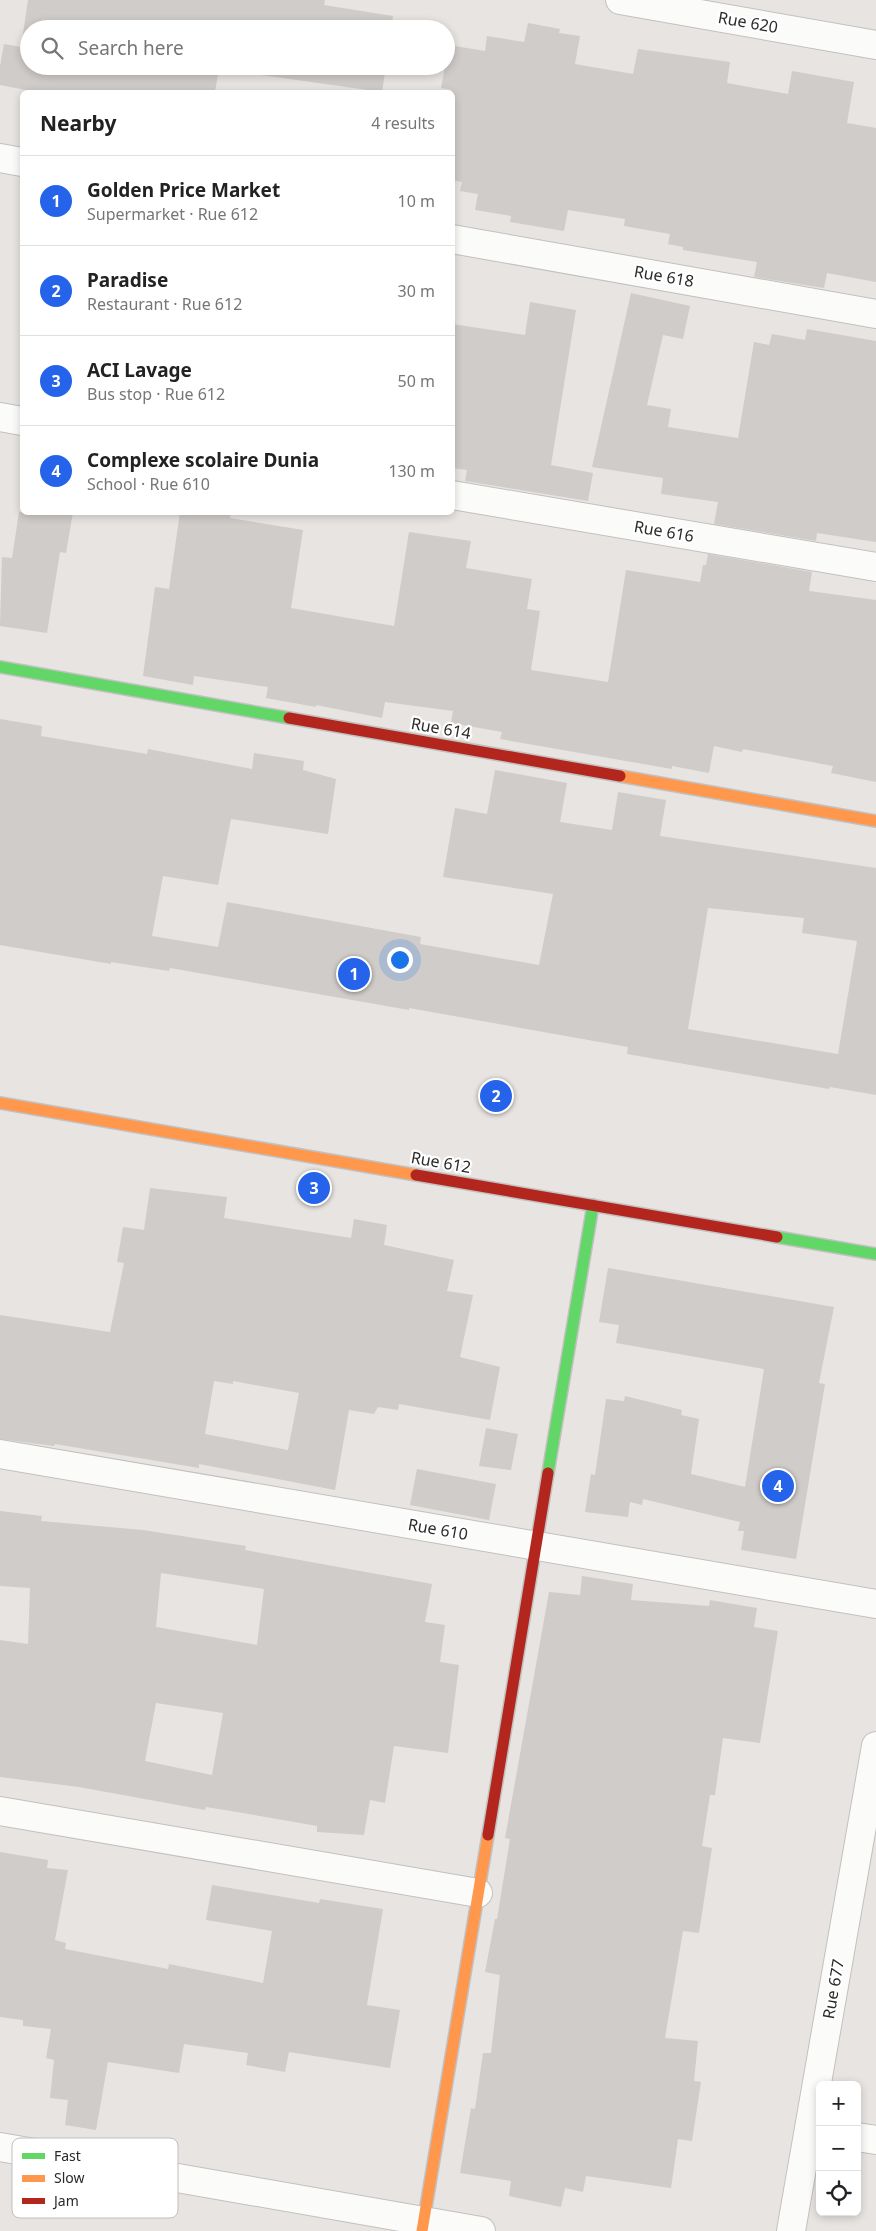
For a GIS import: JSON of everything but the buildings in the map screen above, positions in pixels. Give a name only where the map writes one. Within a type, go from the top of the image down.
[{"type":"street","name":"Rue 620","points":[[620,0],[876,45]]},
{"type":"street","points":[[0,158],[20,162]]},
{"type":"street","name":"Rue 618","points":[[455,240],[876,314]]},
{"type":"street","points":[[0,417],[20,421]]},
{"type":"street","name":"Rue 616","points":[[455,496],[876,567]]},
{"type":"street","name":"Rue 614","points":[[0,667],[876,821]]},
{"type":"street","name":"Rue 612","points":[[0,1103],[876,1254]]},
{"type":"street","points":[[423,2226],[593,1205]]},
{"type":"street","name":"Rue 610","points":[[0,1454],[876,1604]]},
{"type":"street","name":"Rue 677","points":[[791,2231],[814,2130],[867,1851],[876,1746]]},
{"type":"street","points":[[0,1811],[478,1894]]},
{"type":"street","points":[[861,2138],[876,2140]]},
{"type":"street","points":[[178,2180],[423,2226],[481,2231]]},
{"type":"traffic: fast","points":[[0,667],[289,718]]},
{"type":"traffic: fast","points":[[548,1473],[593,1205]]},
{"type":"traffic: fast","points":[[777,1237],[876,1254]]},
{"type":"traffic: slow","points":[[620,776],[876,821]]},
{"type":"traffic: slow","points":[[0,1103],[416,1175]]},
{"type":"traffic: slow","points":[[422,2231],[488,1835]]},
{"type":"traffic: jam","points":[[289,718],[620,776]]},
{"type":"traffic: jam","points":[[416,1175],[777,1237]]},
{"type":"traffic: jam","points":[[488,1835],[548,1473]]},
{"type":"place","name":"Golden Price Market","points":[[354,974]]},
{"type":"place","name":"Paradise","points":[[496,1096]]},
{"type":"place","name":"ACI Lavage","points":[[314,1188]]},
{"type":"place","name":"Complexe scolaire Dunia","points":[[778,1486]]}]
